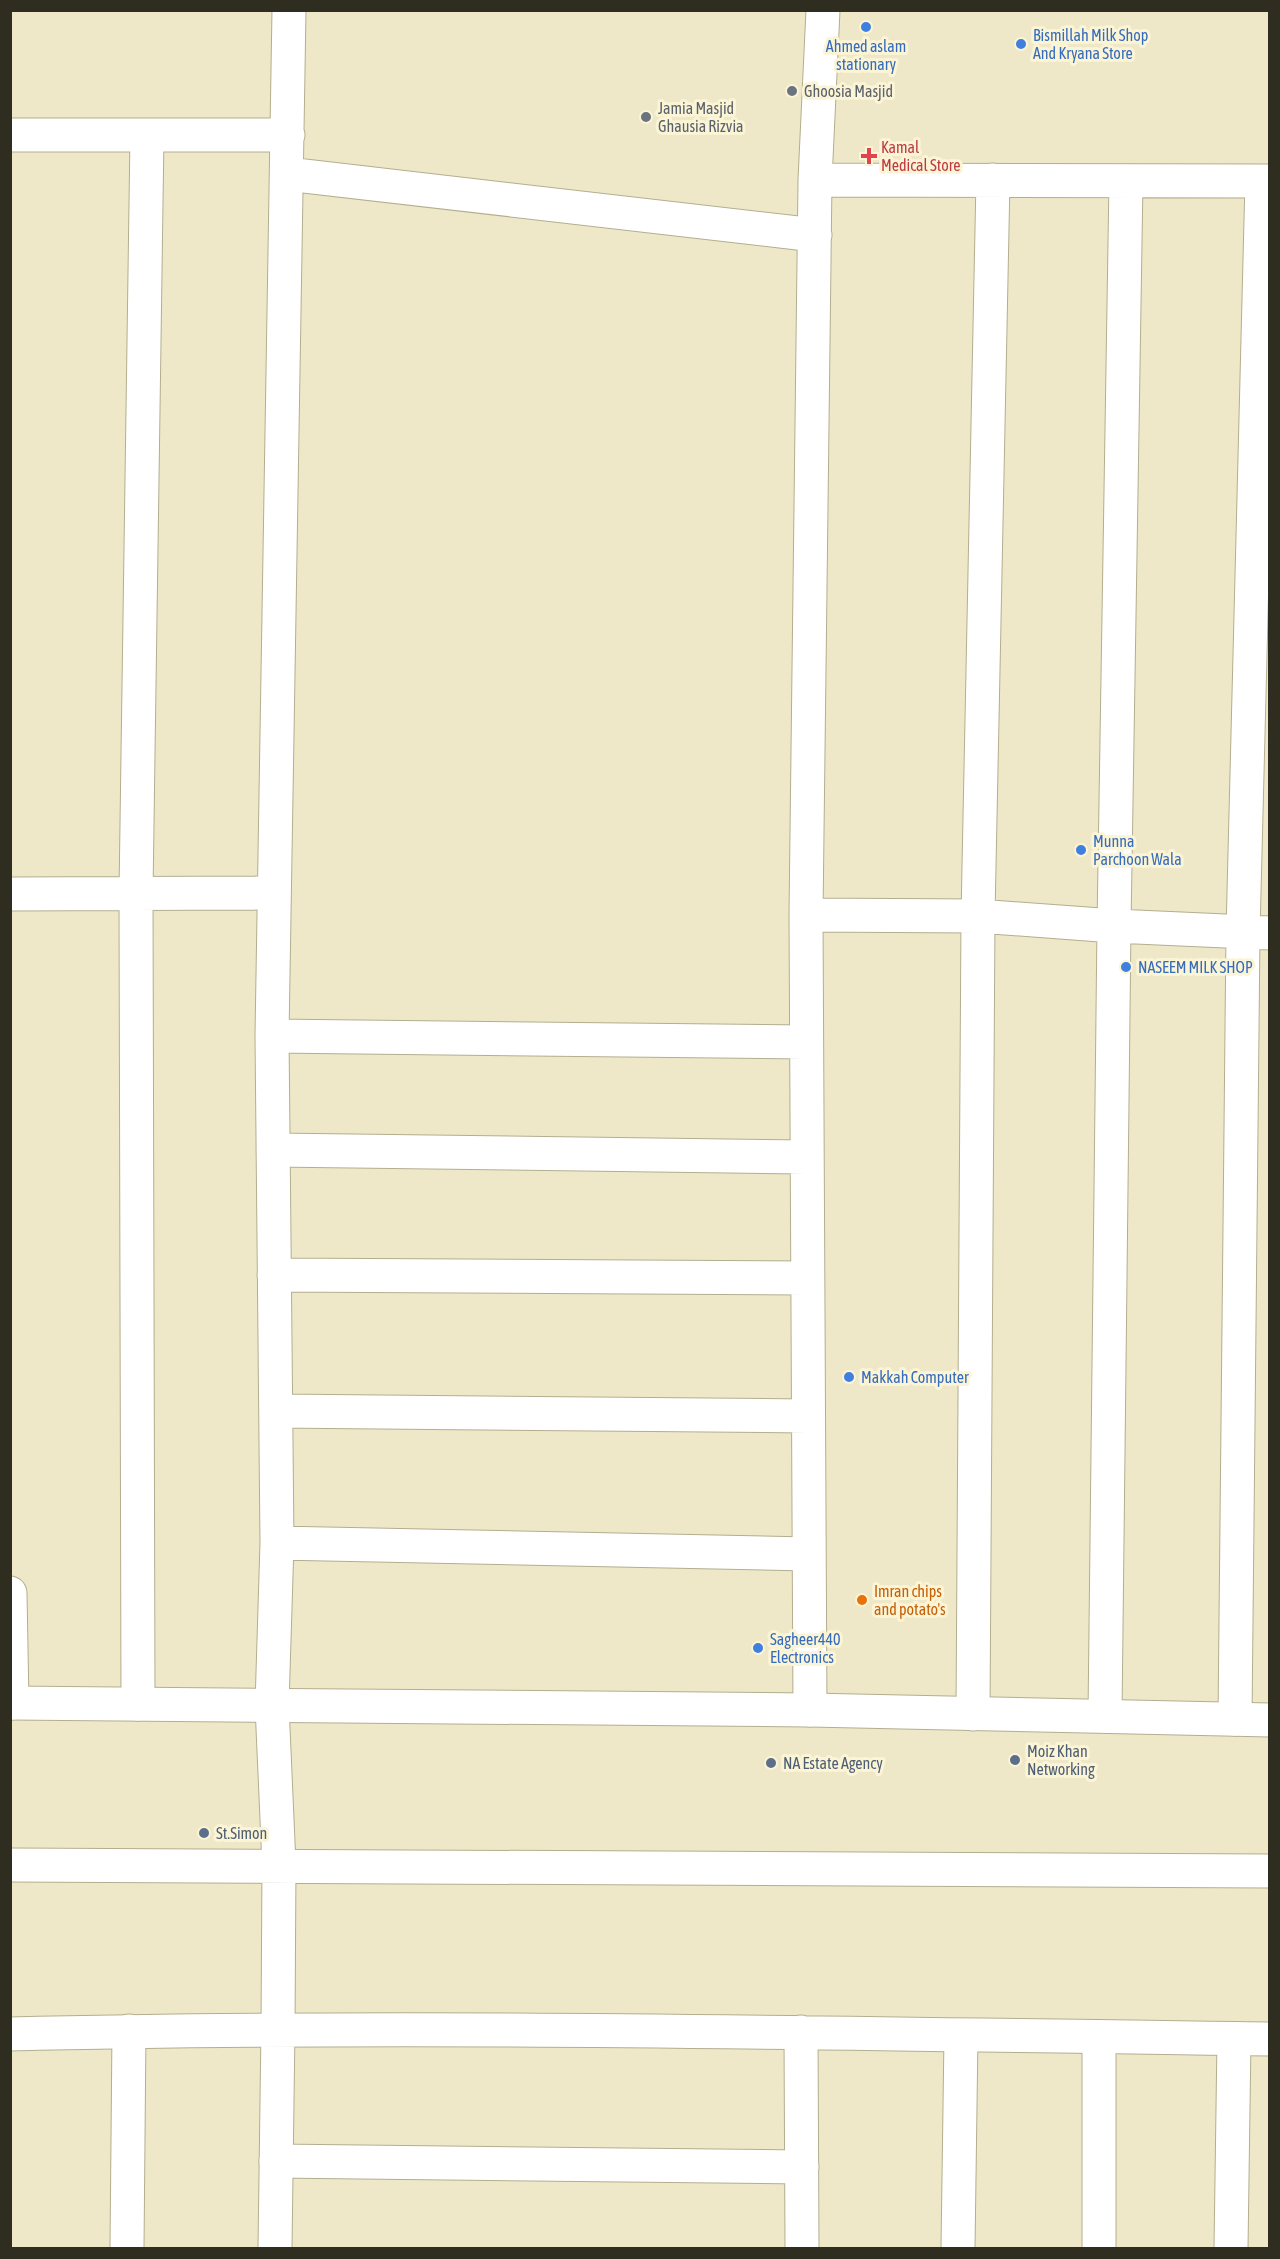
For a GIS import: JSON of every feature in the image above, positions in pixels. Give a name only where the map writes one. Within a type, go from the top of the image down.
[{"type":"street","points":[[275,2248],[279,1865],[272,1705],[277,1543],[272,1036],[289,10]]},
{"type":"street","points":[[810,1710],[806,915],[816,180],[823,10]]},
{"type":"street","points":[[10,135],[288,135]]},
{"type":"street","points":[[138,1704],[136,893],[147,135]]},
{"type":"street","points":[[287,174],[815,235]]},
{"type":"street","points":[[816,180],[1266,181],[1256,933],[1234,1719]]},
{"type":"street","points":[[973,1714],[978,916],[993,180]]},
{"type":"street","points":[[1105,1716],[1114,926],[1126,181]]},
{"type":"street","points":[[10,894],[274,893]]},
{"type":"street","points":[[806,915],[978,916],[1256,933]]},
{"type":"street","points":[[272,1036],[806,1042]]},
{"type":"street","points":[[273,1150],[807,1156]]},
{"type":"street","points":[[274,1275],[807,1278]]},
{"type":"street","points":[[276,1411],[808,1416]]},
{"type":"street","points":[[277,1543],[808,1554]]},
{"type":"street","points":[[10,1593],[11,1703],[810,1710],[1269,1720]]},
{"type":"street","points":[[10,1865],[1269,1871]]},
{"type":"street","points":[[10,2034],[278,2028],[801,2032],[1269,2039]]},
{"type":"street","points":[[127,2248],[129,2031]]},
{"type":"street","points":[[801,2032],[802,2248]]},
{"type":"street","points":[[958,2248],[961,2036]]},
{"type":"street","points":[[1099,2248],[1100,2037]]},
{"type":"street","points":[[1231,2248],[1234,2039]]},
{"type":"street","points":[[276,2161],[802,2167]]},
{"type":"place","name":"Ahmed aslam stationary","points":[[866,27]]},
{"type":"place","name":"Bismillah Milk Shop And Kryana Store","points":[[1021,44]]},
{"type":"place","name":"Ghoosia Masjid","points":[[792,91]]},
{"type":"place","name":"Jamia Masjid Ghausia Rizvia","points":[[646,117]]},
{"type":"place","name":"Kamal Medical Store","points":[[869,156]]},
{"type":"place","name":"Munna Parchoon Wala","points":[[1081,850]]},
{"type":"place","name":"NASEEM MILK SHOP","points":[[1126,967]]},
{"type":"place","name":"Makkah Computer","points":[[849,1377]]},
{"type":"place","name":"Imran chips and potato's","points":[[862,1600]]},
{"type":"place","name":"Sagheer440 Electronics","points":[[758,1648]]},
{"type":"place","name":"Moiz Khan Networking","points":[[1015,1760]]},
{"type":"place","name":"NA Estate Agency","points":[[771,1763]]},
{"type":"place","name":"St.Simon","points":[[204,1833]]}]
